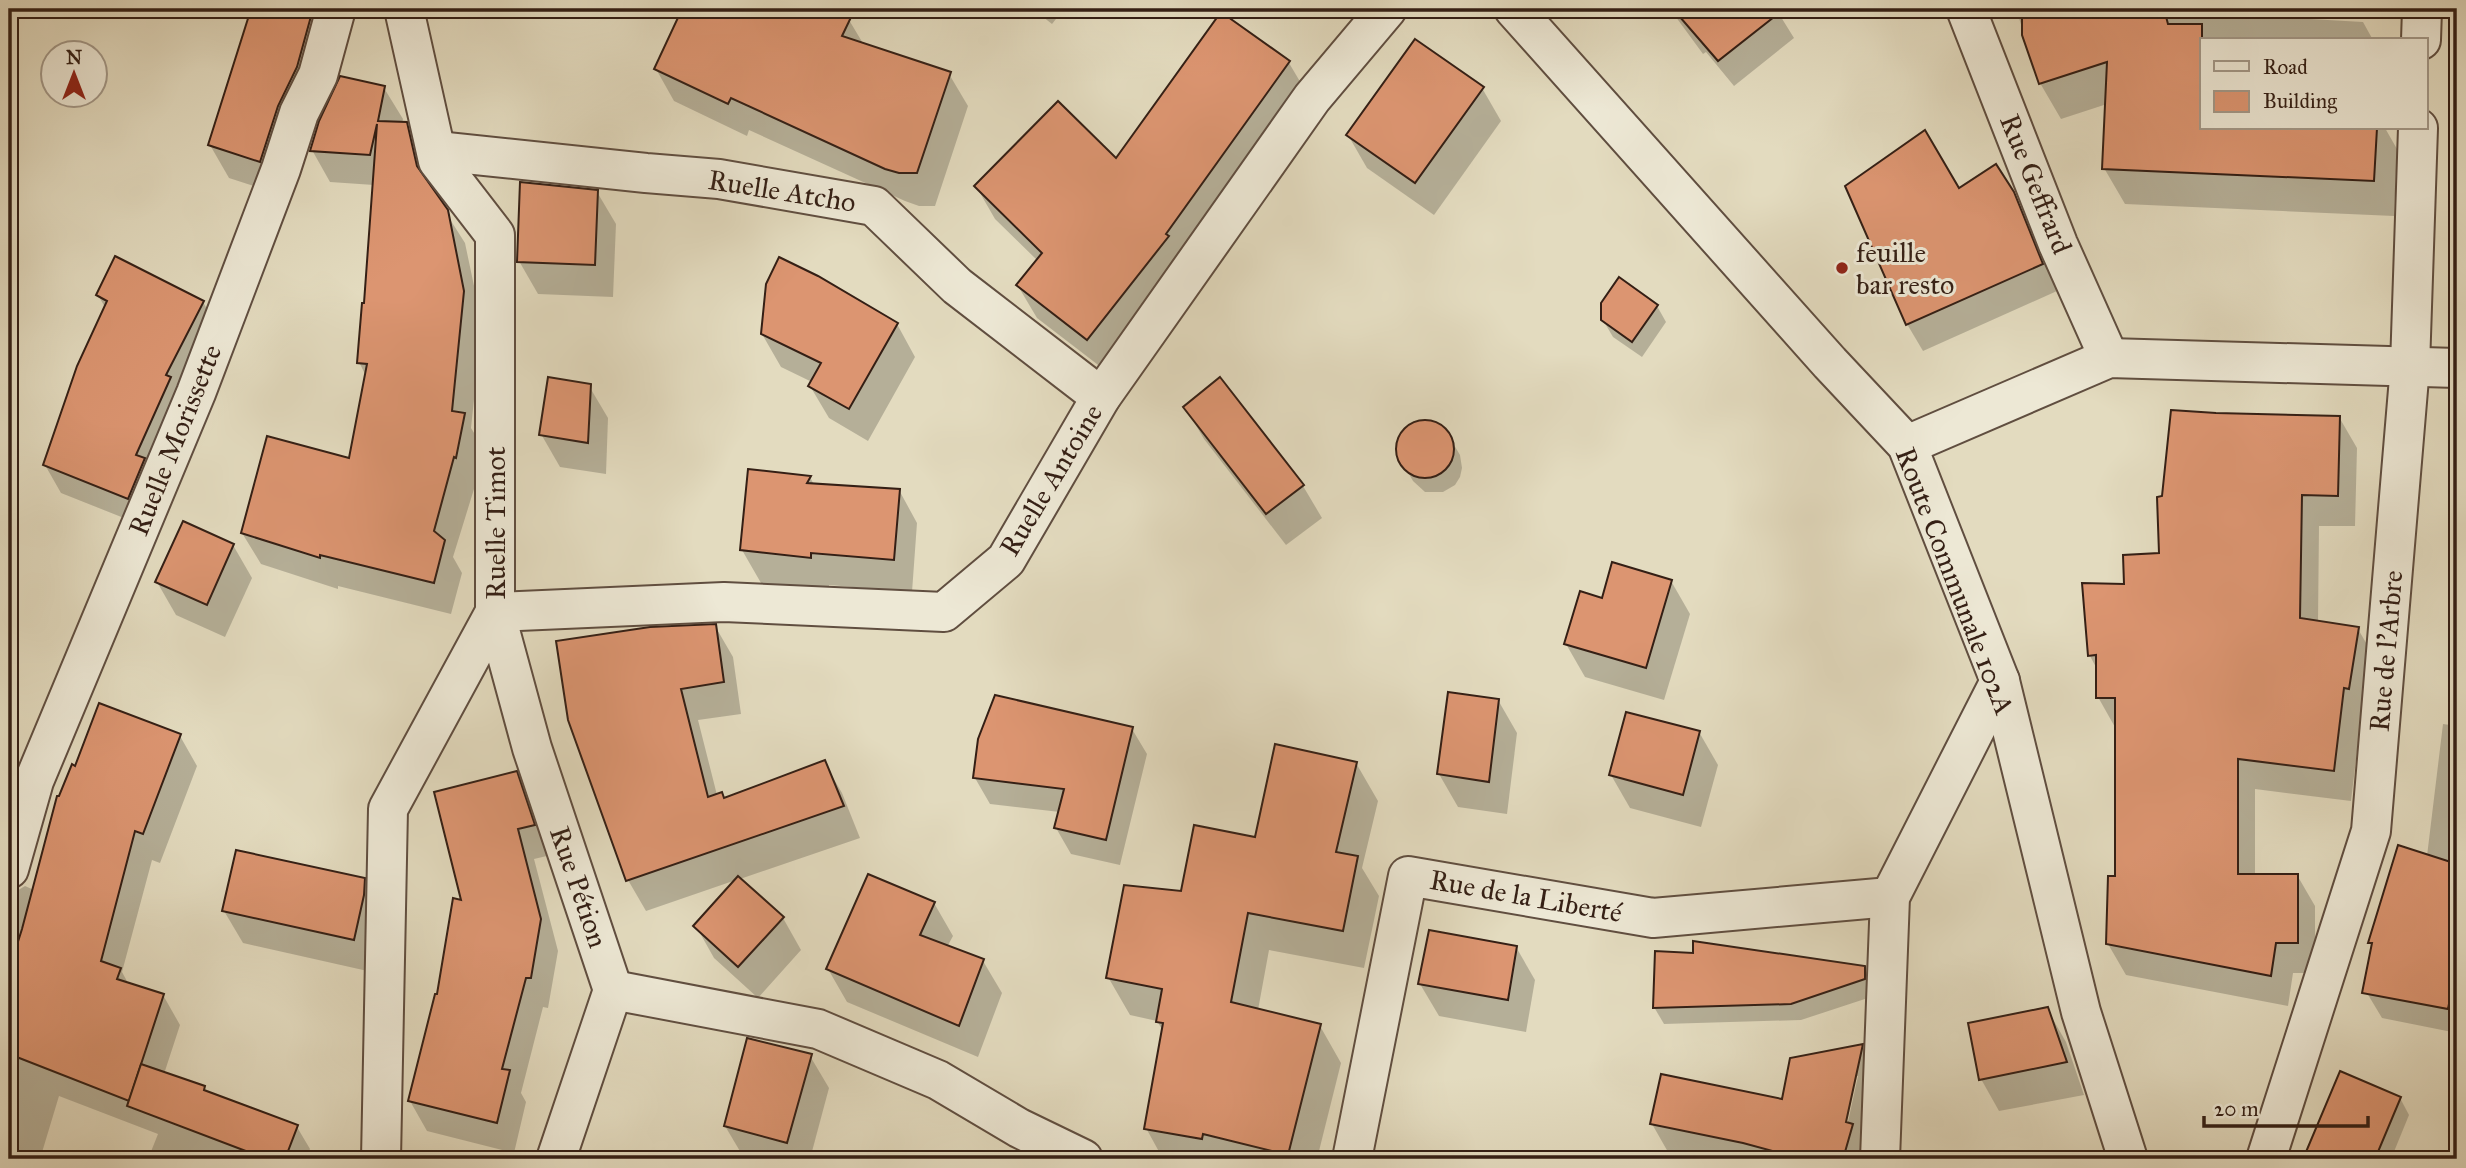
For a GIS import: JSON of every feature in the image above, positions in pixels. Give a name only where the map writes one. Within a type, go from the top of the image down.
[{"type":"street","name":"Ruelle Morissette","points":[[9,869],[34,781],[196,393],[281,169],[299,113],[318,75],[336,9]]},
{"type":"street","name":"Ruelle Timot","points":[[381,1159],[388,809],[495,612],[495,235],[438,161],[404,9]]},
{"type":"street","name":"Ruelle Antoine","points":[[495,612],[724,602],[944,612],[1006,559],[1101,397],[1312,98],[1387,9]]},
{"type":"street","name":"Route Communale 102A","points":[[1514,9],[1830,363],[1907,445],[2000,681],[2081,1012],[2128,1159]]},
{"type":"street","name":"Rue Geffrard","points":[[1966,9],[2059,244],[2109,358]]},
{"type":"street","points":[[2421,38],[2422,9]]},
{"type":"street","name":"Rue de l'Arbre","points":[[2266,1159],[2371,831],[2410,366],[2418,130]]},
{"type":"street","name":"Ruelle Atcho","points":[[437,151],[719,179],[874,206],[957,286],[1101,397]]},
{"type":"street","points":[[1907,445],[2109,358],[2457,368]]},
{"type":"street","name":"Rue Pétion","points":[[495,612],[532,748],[613,990]]},
{"type":"street","points":[[1880,1159],[1890,897],[2000,681]]},
{"type":"street","name":"Rue de la Liberté","points":[[1352,1159],[1408,876],[1653,918],[1890,897]]},
{"type":"street","points":[[556,1159],[613,990],[818,1028],[938,1080],[1019,1128],[1083,1159]]},
{"type":"building","points":[[251,9],[313,9],[297,67],[278,106],[260,162],[208,145]]},
{"type":"building","points":[[682,9],[855,9],[842,36],[951,72],[917,173],[899,173],[885,169],[731,98],[728,104],[654,69]]},
{"type":"building","points":[[1673,9],[1784,9],[1718,61]]},
{"type":"building","points":[[2048,9],[2164,9],[2168,24],[2202,24],[2200,130],[2377,130],[2374,181],[2102,169],[2107,62],[2039,84],[2022,35],[2022,17]]},
{"type":"building","points":[[1221,12],[1290,61],[1166,234],[1169,236],[1087,340],[1016,285],[1042,253],[974,186],[1058,101],[1116,158]]},
{"type":"building","points":[[1415,39],[1484,87],[1415,183],[1346,135]]},
{"type":"building","points":[[340,76],[385,86],[378,121],[407,122],[417,166],[448,210],[464,291],[452,411],[465,413],[456,458],[454,457],[434,531],[445,540],[434,583],[320,555],[320,558],[241,533],[267,436],[349,458],[367,364],[357,363],[377,124],[370,155],[310,151],[319,121]]},
{"type":"building","points":[[1925,130],[1959,188],[1996,164],[2014,192],[2043,264],[1906,325],[1845,186]]},
{"type":"building","points":[[520,182],[598,190],[595,265],[517,262]]},
{"type":"building","points":[[115,256],[204,301],[166,375],[171,377],[136,455],[145,458],[128,499],[43,465],[77,366],[107,301],[96,295]]},
{"type":"building","points":[[779,257],[818,276],[898,323],[849,409],[808,386],[821,363],[761,334],[766,284]]},
{"type":"building","points":[[1619,277],[1658,305],[1632,342],[1601,320],[1601,303]]},
{"type":"building","points":[[548,377],[591,384],[588,443],[539,435]]},
{"type":"building","points":[[1220,377],[1304,485],[1266,514],[1183,407]]},
{"type":"building","points":[[2171,410],[2340,416],[2338,496],[2302,495],[2300,618],[2359,627],[2349,689],[2344,688],[2334,771],[2238,759],[2238,874],[2298,874],[2298,943],[2276,943],[2271,976],[2106,944],[2108,876],[2115,876],[2115,698],[2096,698],[2096,655],[2088,656],[2082,583],[2124,584],[2123,555],[2159,553],[2157,497],[2162,496]]},
{"type":"building","points":[[1425,420],[1441,425],[1449,433],[1454,449],[1449,465],[1441,473],[1425,478],[1409,473],[1401,465],[1396,449],[1401,433],[1409,425]]},
{"type":"building","points":[[748,469],[811,476],[807,483],[900,489],[894,560],[811,553],[811,558],[740,550]]},
{"type":"building","points":[[183,521],[234,544],[207,605],[155,582]]},
{"type":"building","points":[[1612,562],[1672,580],[1646,668],[1564,644],[1580,591],[1602,598]]},
{"type":"building","points":[[716,624],[724,682],[681,689],[708,797],[722,792],[724,798],[825,760],[844,806],[626,881],[568,720],[556,641],[650,627]]},
{"type":"building","points":[[1448,692],[1499,699],[1489,782],[1437,774]]},
{"type":"building","points":[[995,695],[1133,727],[1106,840],[1054,828],[1064,789],[973,778],[978,739]]},
{"type":"building","points":[[99,703],[181,734],[143,834],[135,831],[101,961],[121,968],[117,979],[164,994],[129,1101],[9,1054],[9,970],[57,796],[72,764],[75,766]]},
{"type":"building","points":[[1626,712],[1700,731],[1683,795],[1609,775]]},
{"type":"building","points":[[1275,744],[1357,762],[1336,852],[1358,856],[1343,931],[1248,913],[1231,1002],[1321,1024],[1288,1155],[1203,1134],[1202,1139],[1144,1129],[1163,1023],[1156,1022],[1162,989],[1106,978],[1124,885],[1181,891],[1194,825],[1255,837]]},
{"type":"building","points":[[517,771],[535,825],[518,829],[541,919],[531,978],[526,978],[502,1069],[510,1070],[497,1123],[408,1101],[437,994],[453,898],[461,900],[434,792]]},
{"type":"building","points":[[2398,845],[2457,864],[2457,963],[2448,1009],[2362,993],[2372,943],[2368,943]]},
{"type":"building","points":[[236,850],[365,878],[354,940],[222,911]]},
{"type":"building","points":[[868,874],[935,902],[920,935],[984,959],[959,1026],[826,969]]},
{"type":"building","points":[[738,876],[784,917],[738,967],[693,926]]},
{"type":"building","points":[[1429,930],[1517,946],[1508,1000],[1418,984]]},
{"type":"building","points":[[1693,941],[1865,966],[1865,979],[1791,1004],[1653,1008],[1655,951],[1693,953]]},
{"type":"building","points":[[2048,1007],[2067,1062],[1979,1080],[1968,1023]]},
{"type":"building","points":[[747,1038],[812,1054],[787,1143],[724,1126]]},
{"type":"building","points":[[1863,1044],[1846,1122],[1853,1124],[1843,1159],[1802,1159],[1743,1143],[1650,1124],[1661,1074],[1782,1099],[1790,1058]]},
{"type":"building","points":[[141,1064],[205,1086],[204,1090],[298,1125],[285,1159],[267,1159],[127,1106]]},
{"type":"building","points":[[2340,1071],[2401,1097],[2375,1159],[2303,1159]]},
{"type":"place","name":"feuille bar resto","points":[[1842,268]]}]
